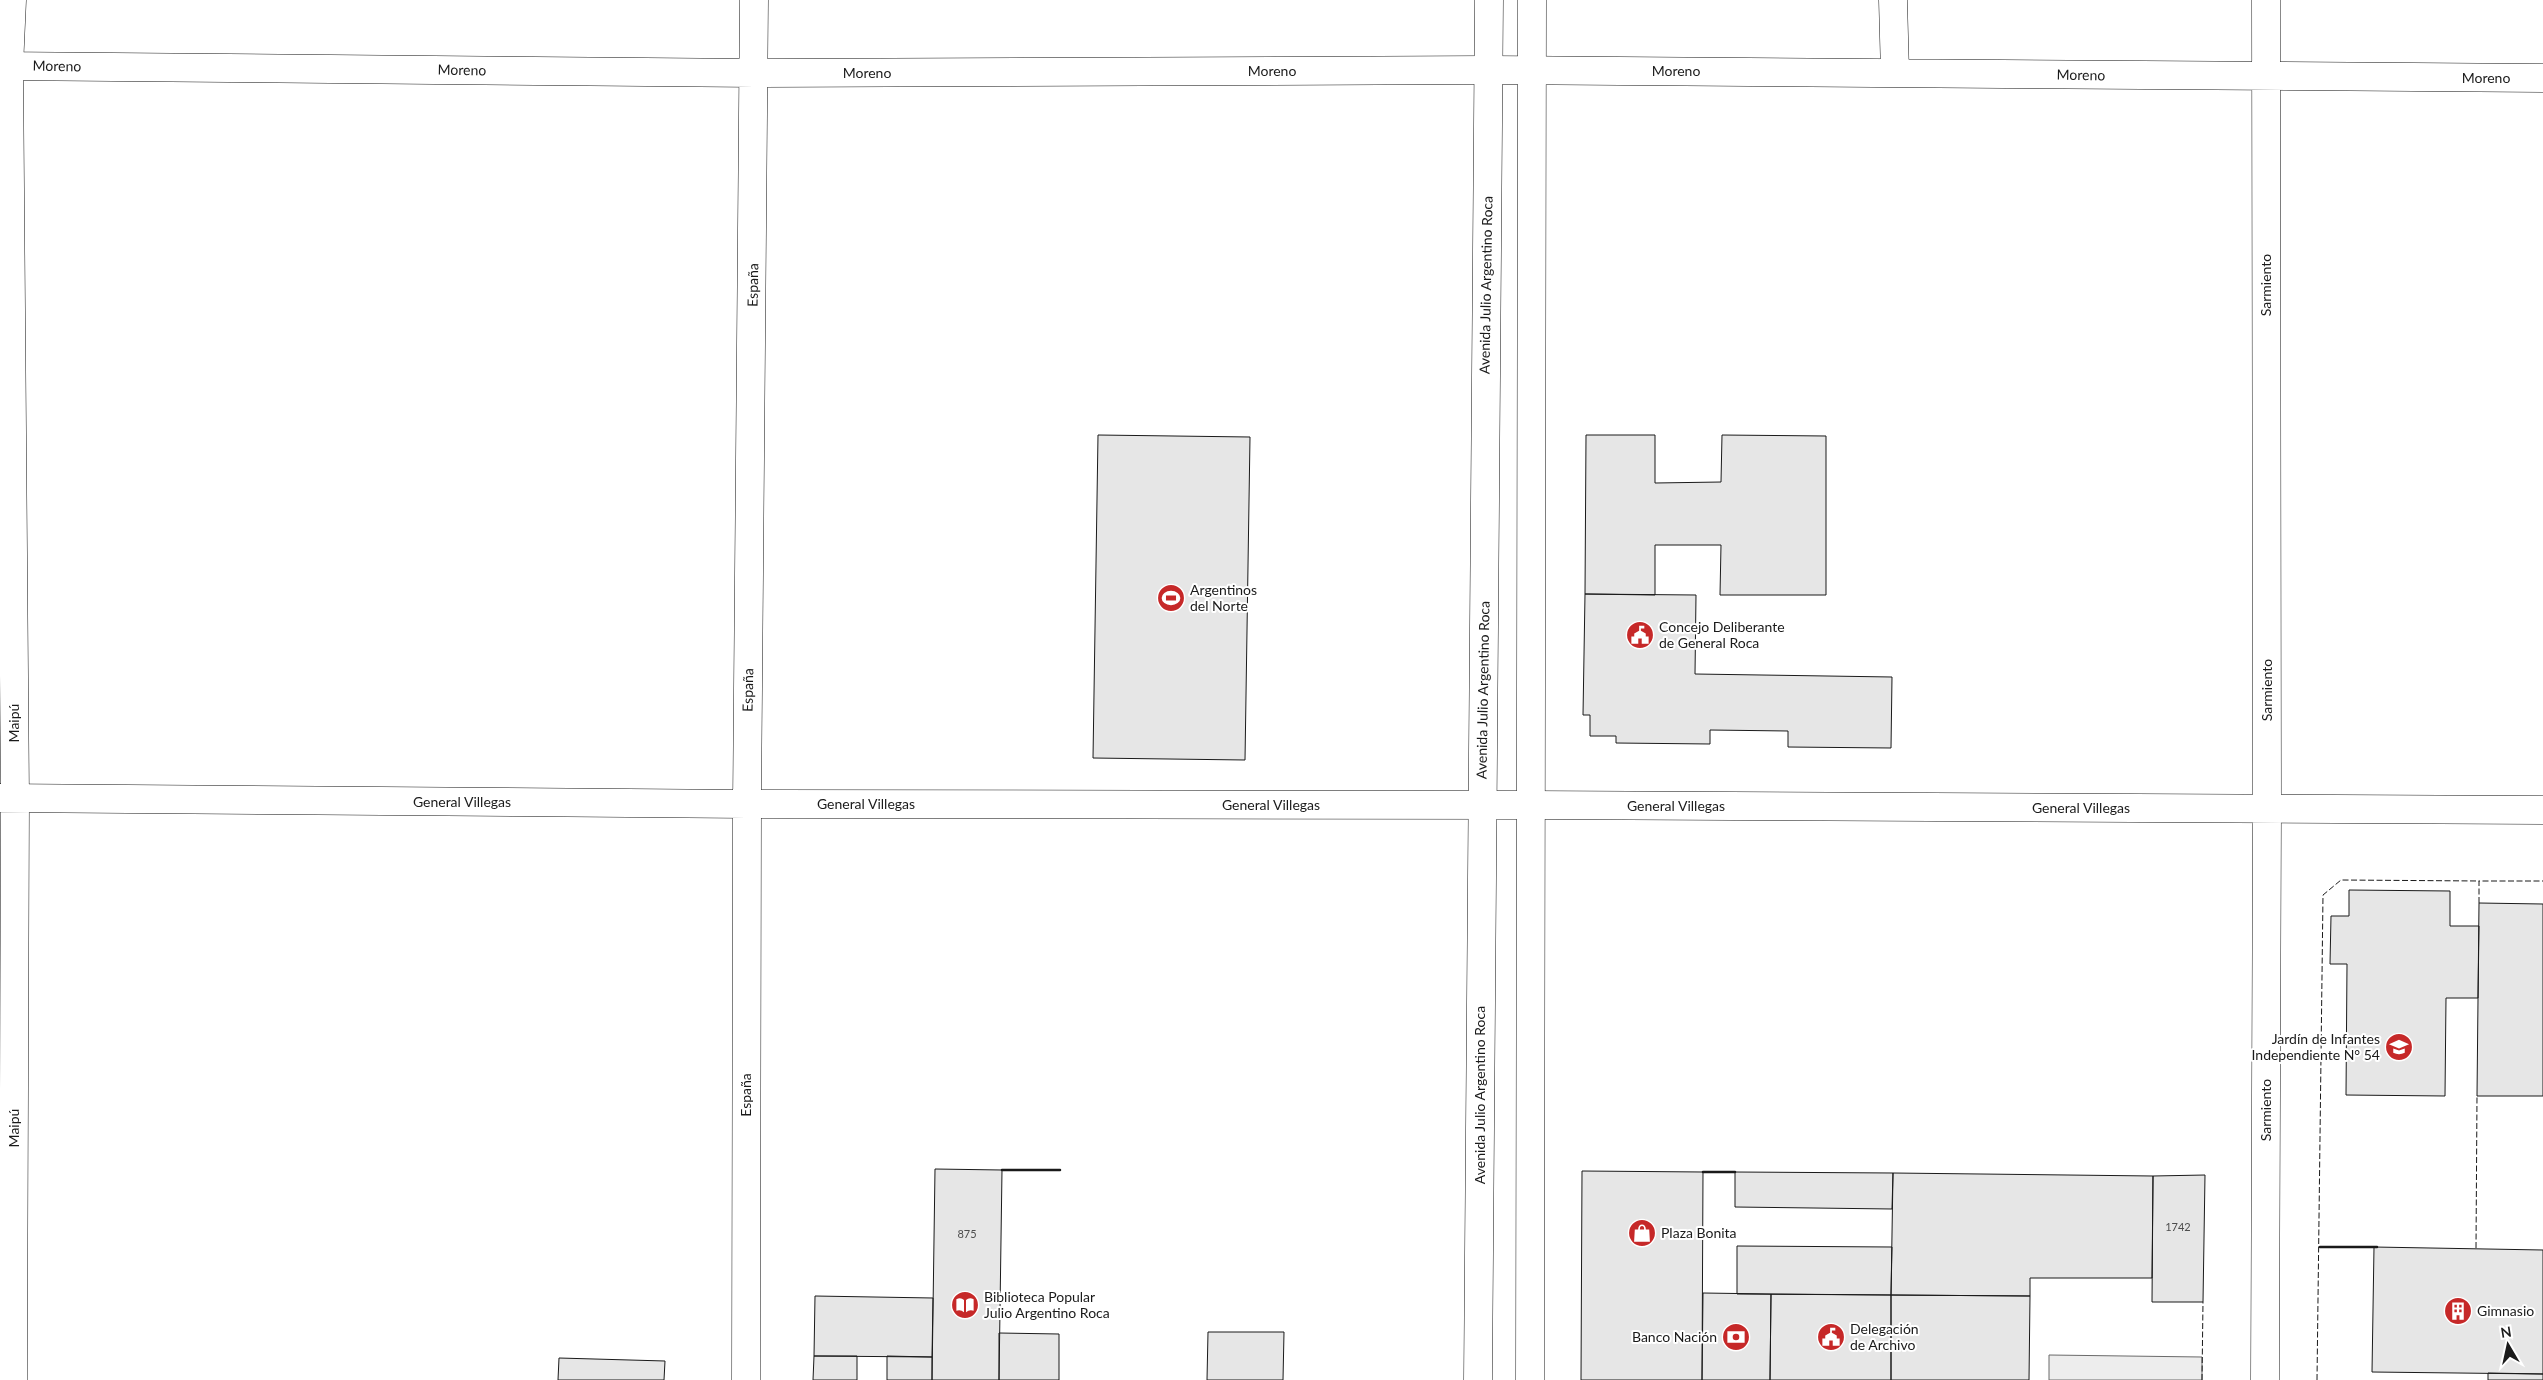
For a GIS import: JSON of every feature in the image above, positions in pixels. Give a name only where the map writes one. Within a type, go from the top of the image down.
[{"type":"street","name":"Maipú","points":[[12,0],[4,66],[7,798],[13,1380]]},
{"type":"street","name":"España","points":[[746,1380],[747,804],[755,73],[754,0]]},
{"type":"street","name":"Avenida Julio Argentino Roca","points":[[1478,1380],[1488,0]]},
{"type":"street","points":[[1530,1380],[1529,805],[1532,0]]},
{"type":"street","points":[[1893,0],[1895,73]]},
{"type":"street","name":"Sarmiento","points":[[2266,0],[2268,809],[2266,1380]]},
{"type":"street","name":"Moreno","points":[[4,66],[755,73],[1533,70],[2543,78]]},
{"type":"street","name":"General Villegas","points":[[7,798],[747,804],[1529,805],[2543,810]]},
{"type":"shaded area","points":[[2049,1355],[2202,1357],[2202,1380],[2049,1380]]},
{"type":"building","name":"Argentinos del Norte","points":[[1098,435],[1250,437],[1245,760],[1093,758]]},
{"type":"building","points":[[1586,435],[1655,435],[1655,483],[1721,482],[1722,435],[1826,436],[1826,595],[1720,595],[1721,545],[1655,545],[1655,595],[1585,594]]},
{"type":"building","name":"Concejo Deliberante de General Roca","points":[[1585,594],[1696,595],[1695,674],[1892,677],[1891,748],[1788,747],[1788,731],[1710,730],[1710,744],[1616,743],[1616,736],[1590,736],[1590,715],[1583,715]]},
{"type":"building","points":[[2349,890],[2450,891],[2450,926],[2479,926],[2478,998],[2446,998],[2445,1096],[2346,1095],[2347,964],[2330,964],[2331,916],[2349,916]]},
{"type":"building","points":[[2479,903],[2543,904],[2543,1096],[2477,1096]]},
{"type":"building","points":[[935,1169],[1002,1170],[999,1380],[932,1380]]},
{"type":"building","name":"Plaza Bonita","points":[[1582,1171],[1703,1172],[1702,1380],[1581,1380]]},
{"type":"building","points":[[1735,1172],[1893,1173],[1892,1209],[1735,1207]]},
{"type":"building","points":[[1893,1173],[2153,1176],[2152,1278],[2030,1278],[2030,1296],[1891,1295]]},
{"type":"building","points":[[2205,1175],[2203,1302],[2152,1302],[2153,1176]]},
{"type":"building","points":[[1737,1246],[1892,1247],[1891,1295],[1737,1294]]},
{"type":"building","name":"Gimnasio","points":[[2374,1247],[2543,1250],[2543,1374],[2372,1372]]},
{"type":"building","name":"Banco Nación","points":[[1703,1293],[1771,1294],[1770,1380],[1702,1380]]},
{"type":"building","name":"Delegación de Archivo","points":[[1771,1294],[1891,1295],[1891,1380],[1770,1380]]},
{"type":"building","points":[[1891,1295],[2030,1296],[2029,1380],[1891,1380]]},
{"type":"building","points":[[815,1296],[933,1298],[932,1357],[814,1356]]},
{"type":"building","points":[[1208,1332],[1284,1332],[1283,1380],[1207,1380]]},
{"type":"building","points":[[999,1333],[1059,1334],[1059,1380],[999,1380]]},
{"type":"building","points":[[814,1356],[857,1356],[857,1380],[813,1380]]},
{"type":"building","points":[[887,1356],[932,1357],[932,1380],[887,1380]]},
{"type":"building","points":[[559,1358],[665,1361],[664,1380],[558,1380]]},
{"type":"building","points":[[2488,1373],[2543,1374],[2543,1380],[2488,1380]]},
{"type":"fence","points":[[2317,1380],[2323,895],[2341,880],[2479,881]]},
{"type":"fence","points":[[2479,903],[2479,881],[2543,881]]},
{"type":"fence","points":[[2476,1248],[2477,1096]]},
{"type":"fence","points":[[2202,1380],[2203,1302]]},
{"type":"wall","points":[[1002,1170],[1060,1170]]},
{"type":"wall","points":[[1703,1172],[1735,1172]]},
{"type":"wall","points":[[2320,1247],[2377,1247]]},
{"type":"place","name":"Argentinos del Norte","points":[[1171,598]]},
{"type":"place","name":"Concejo Deliberante de General Roca","points":[[1640,635]]},
{"type":"place","name":"Jardín de Infantes Independiente N° 54","points":[[2399,1047]]},
{"type":"place","name":"Plaza Bonita","points":[[1642,1233]]},
{"type":"place","name":"Biblioteca Popular Julio Argentino Roca","points":[[965,1305]]},
{"type":"place","name":"Gimnasio","points":[[2458,1311]]},
{"type":"place","name":"Banco Nación","points":[[1736,1337]]},
{"type":"place","name":"Delegación de Archivo","points":[[1831,1337]]}]
